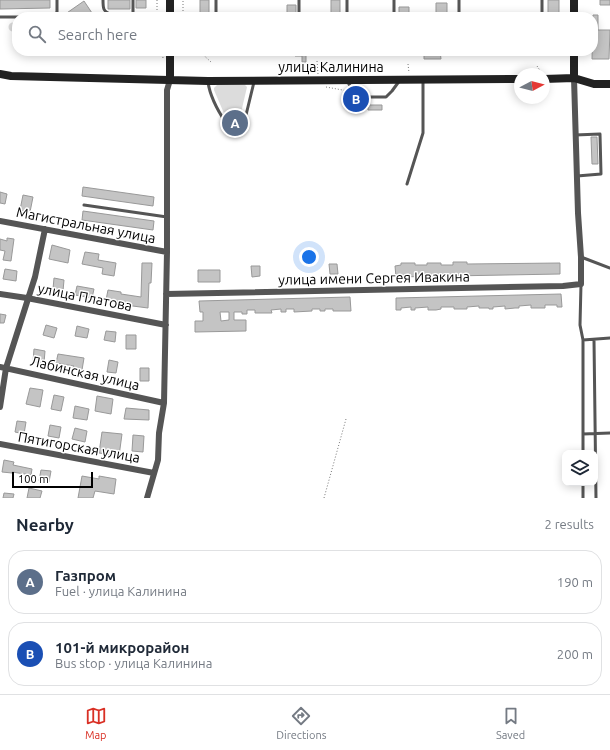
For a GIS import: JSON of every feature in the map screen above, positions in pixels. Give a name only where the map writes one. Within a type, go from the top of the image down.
[{"type":"main road","points":[[170,0],[170,12]]},
{"type":"main road","points":[[574,0],[574,12]]},
{"type":"main road","points":[[170,56],[170,80]]},
{"type":"main road","points":[[574,56],[574,78]]},
{"type":"main road","name":"улица Калинина","points":[[0,74],[11,76],[208,81],[514,79]]},
{"type":"main road","points":[[550,79],[574,78],[594,84],[610,84]]},
{"type":"street","points":[[574,78],[576,176],[582,257],[581,284]]},
{"type":"street","points":[[148,498],[158,460],[159,433],[164,403],[167,252],[167,90],[170,80]]},
{"type":"street","name":"Магистральная улица","points":[[0,221],[167,252]]},
{"type":"street","points":[[0,407],[3,367],[35,277],[45,229]]},
{"type":"street","name":"улица имени Сергея Ивакина","points":[[166,294],[563,286],[581,284]]},
{"type":"street","name":"улица Платова","points":[[0,294],[28,298],[166,325]]},
{"type":"street","name":"Лабинская улица","points":[[3,367],[164,403]]},
{"type":"street","name":"Пятигорская улица","points":[[0,444],[154,472]]},
{"type":"lane","points":[[57,0],[57,12]]},
{"type":"lane","points":[[103,0],[103,9],[105,12]]},
{"type":"lane","points":[[133,0],[133,12]]},
{"type":"lane","points":[[216,0],[216,12]]},
{"type":"lane","points":[[299,0],[299,12]]},
{"type":"lane","points":[[347,0],[347,12]]},
{"type":"lane","points":[[394,0],[394,12]]},
{"type":"lane","points":[[459,0],[459,12]]},
{"type":"lane","points":[[542,0],[542,12]]},
{"type":"lane","points":[[0,17],[12,17]]},
{"type":"lane","points":[[346,79],[354,92],[363,97],[386,97],[400,80]]},
{"type":"lane","points":[[407,184],[423,133],[423,80]]},
{"type":"lane","points":[[208,81],[209,90],[221,116],[226,123],[242,122],[246,115],[254,81]]},
{"type":"lane","points":[[576,135],[600,134],[601,174],[576,176]]},
{"type":"lane","points":[[84,205],[167,217]]},
{"type":"lane","points":[[582,257],[610,268]]},
{"type":"lane","points":[[581,284],[580,325],[583,340],[583,450]]},
{"type":"lane","points":[[583,340],[610,338]]},
{"type":"lane","points":[[594,340],[596,498]]},
{"type":"lane","points":[[583,434],[610,433]]},
{"type":"lane","points":[[583,486],[583,498]]},
{"type":"path","points":[[157,0],[157,12]]},
{"type":"path","points":[[183,0],[183,12]]},
{"type":"path","points":[[204,56],[210,62]]},
{"type":"path","points":[[324,498],[346,419]]},
{"type":"green space","points":[[12,22],[12,32],[8,27]]},
{"type":"green space","points":[[217,85],[245,85],[247,87],[240,117],[238,119],[229,121],[226,118],[214,90]]},
{"type":"building","points":[[0,0],[50,0],[50,8],[0,9]]},
{"type":"building","points":[[108,0],[130,0],[130,9],[108,9]]},
{"type":"building","points":[[136,0],[146,0],[146,8],[136,8]]},
{"type":"building","points":[[200,0],[209,0],[209,12],[200,12]]},
{"type":"building","points":[[331,0],[340,0],[340,12],[331,12]]},
{"type":"building","points":[[548,0],[559,0],[559,12],[548,12]]},
{"type":"building","points":[[600,0],[610,0],[610,5],[600,5]]},
{"type":"building","points":[[84,1],[91,12],[68,12]]},
{"type":"building","points":[[436,3],[447,3],[447,12],[436,12]]},
{"type":"building","points":[[287,5],[296,5],[296,12],[287,12]]},
{"type":"building","points":[[399,7],[409,7],[409,12],[399,12]]},
{"type":"building","points":[[598,30],[610,30],[609,59],[592,59],[592,56],[598,56]]},
{"type":"building","points":[[302,56],[306,56],[306,62],[302,62]]},
{"type":"building","points":[[424,56],[441,56],[441,59],[424,59]]},
{"type":"building","points":[[368,105],[382,105],[382,110],[368,110]]},
{"type":"building","points":[[591,137],[597,137],[598,164],[592,164]]},
{"type":"building","points":[[83,187],[154,197],[153,206],[82,196]]},
{"type":"building","points":[[0,192],[7,194],[5,204],[0,203]]},
{"type":"building","points":[[23,195],[33,197],[30,212],[20,210]]},
{"type":"building","points":[[83,211],[154,221],[153,230],[82,220]]},
{"type":"building","points":[[7,238],[14,239],[11,261],[3,260],[5,251],[0,250],[0,239],[7,241]]},
{"type":"building","points":[[52,245],[70,250],[68,263],[49,259]]},
{"type":"building","points":[[85,252],[99,254],[98,260],[116,263],[114,276],[102,274],[103,268],[82,264]]},
{"type":"building","points":[[453,262],[467,262],[467,264],[560,263],[560,274],[396,277],[395,266],[401,265],[401,263],[427,265],[427,263],[441,263],[441,265],[453,265]]},
{"type":"building","points":[[142,263],[152,263],[151,283],[149,283],[148,308],[125,305],[125,303],[106,300],[108,290],[121,292],[121,294],[141,297]]},
{"type":"building","points":[[329,264],[337,264],[338,274],[330,274]]},
{"type":"building","points":[[251,266],[260,266],[260,276],[252,277]]},
{"type":"building","points":[[5,269],[17,271],[16,281],[3,279]]},
{"type":"building","points":[[198,270],[220,270],[220,282],[198,282]]},
{"type":"building","points":[[54,278],[64,280],[63,291],[53,289]]},
{"type":"building","points":[[77,286],[94,289],[92,298],[75,295]]},
{"type":"building","points":[[561,294],[562,307],[557,307],[557,305],[545,305],[545,308],[531,308],[531,305],[519,306],[519,308],[505,309],[505,306],[493,307],[493,309],[489,309],[479,308],[479,306],[467,307],[467,309],[441,307],[441,309],[428,310],[428,307],[415,308],[415,310],[411,310],[411,307],[396,310],[396,298]]},
{"type":"building","points":[[350,297],[351,311],[333,311],[333,309],[325,309],[325,311],[320,311],[320,309],[312,309],[312,311],[294,312],[294,309],[286,309],[286,312],[281,312],[281,309],[271,310],[272,313],[255,313],[255,310],[247,310],[247,314],[242,314],[242,312],[234,312],[234,320],[246,320],[246,331],[195,332],[195,321],[203,321],[203,312],[200,312],[199,301]],"holes":[[[220,312],[229,312],[229,320],[221,321]]]},
{"type":"building","points":[[0,314],[6,315],[4,323],[0,323]]},
{"type":"building","points":[[46,325],[57,328],[54,338],[43,335]]},
{"type":"building","points":[[77,326],[89,329],[87,338],[75,336]]},
{"type":"building","points":[[106,331],[116,332],[115,342],[104,340]]},
{"type":"building","points":[[126,335],[136,335],[136,349],[126,349]]},
{"type":"building","points":[[34,349],[45,351],[44,363],[33,362]]},
{"type":"building","points":[[58,354],[84,358],[82,370],[73,368],[74,366],[56,363]]},
{"type":"building","points":[[109,360],[118,362],[116,373],[107,372]]},
{"type":"building","points":[[140,368],[149,368],[149,381],[140,381]]},
{"type":"building","points":[[30,388],[43,390],[40,407],[26,404]]},
{"type":"building","points":[[54,395],[64,397],[61,411],[51,409]]},
{"type":"building","points":[[97,396],[113,399],[111,414],[95,411]]},
{"type":"building","points":[[75,406],[89,409],[87,420],[73,418]]},
{"type":"building","points":[[126,408],[149,410],[149,420],[124,419]]},
{"type":"building","points":[[17,421],[26,422],[24,434],[15,432]]},
{"type":"building","points":[[50,425],[61,427],[59,438],[48,436]]},
{"type":"building","points":[[75,428],[87,431],[85,442],[72,439]]},
{"type":"building","points":[[102,432],[122,434],[119,456],[99,453]]},
{"type":"building","points":[[133,435],[144,436],[143,452],[132,451]]},
{"type":"building","points":[[4,460],[14,462],[13,465],[32,469],[31,475],[2,472]]},
{"type":"building","points":[[41,470],[51,471],[49,482],[39,481]]},
{"type":"building","points":[[82,476],[99,479],[99,476],[116,479],[114,494],[95,491],[93,498],[78,498]]},
{"type":"building","points":[[29,488],[42,491],[40,498],[27,498]]},
{"type":"building","points":[[4,493],[14,494],[13,498],[3,498]]},
{"type":"place","name":"101-й микрорайон","points":[[356,99]]},
{"type":"place","name":"Газпром","points":[[235,123]]}]
